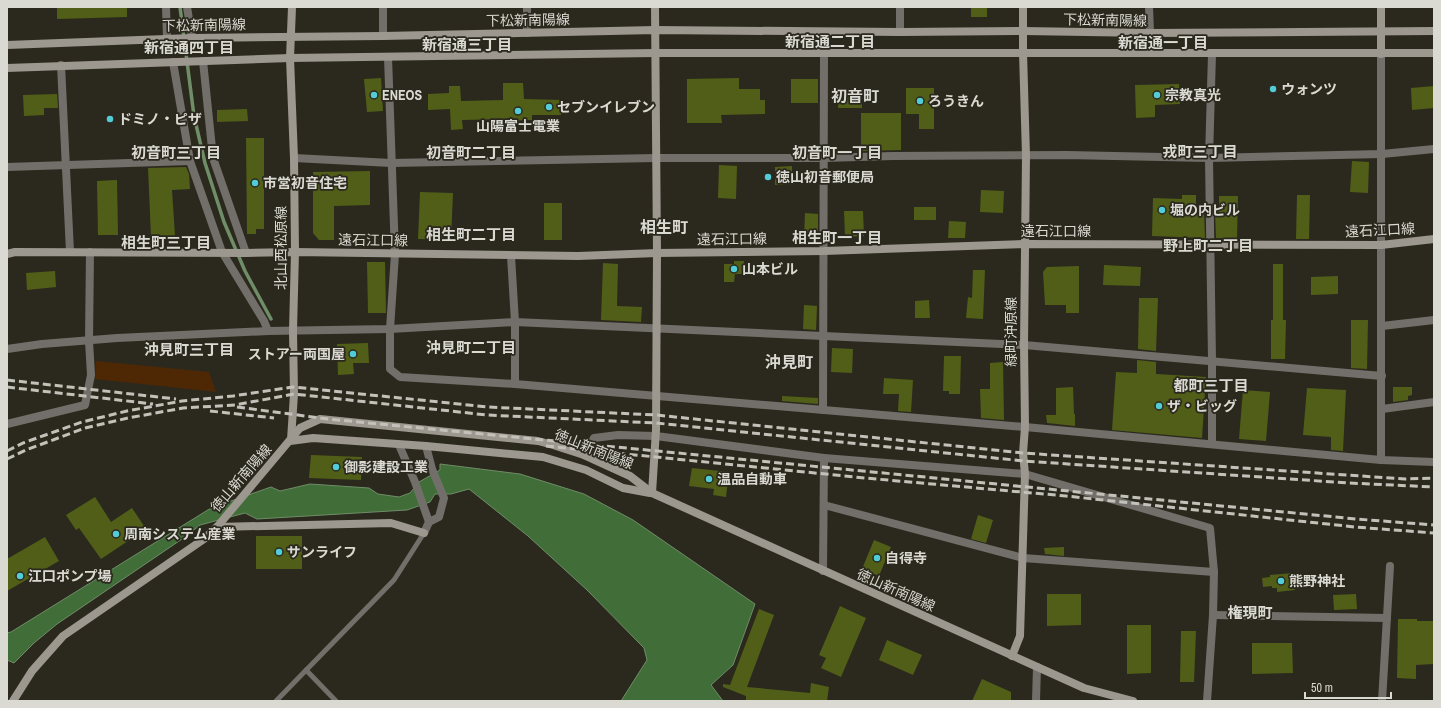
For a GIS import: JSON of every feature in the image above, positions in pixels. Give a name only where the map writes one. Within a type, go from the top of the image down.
[{"type":"main road","name":"北山西松原線","points":[[290,441],[294,394],[293,331],[295,252],[294,158],[290,58],[292,7]]},
{"type":"main road","points":[[652,493],[656,436],[657,253],[655,7]]},
{"type":"main road","name":"緑町沖原線","points":[[1012,656],[1020,636],[1025,474],[1023,453],[1025,427],[1024,244],[1026,156],[1023,7]]},
{"type":"main road","points":[[1381,7],[1382,54]]},
{"type":"main road","name":"下松新南陽線","points":[[7,45],[167,38],[383,36],[655,30],[900,32],[1023,31],[1150,33],[1434,31]]},
{"type":"main road","points":[[7,68],[290,58],[655,53],[1434,53]]},
{"type":"main road","name":"遠石江口線","points":[[7,254],[15,252],[295,252],[578,256],[657,253],[824,251],[1024,244],[1381,245],[1434,239]]},
{"type":"main road","name":"徳山新南陽線","points":[[13,701],[32,671],[63,636],[204,539],[218,525],[300,428],[320,419],[538,441],[553,444],[584,455],[630,476],[652,493],[1084,688],[1132,701]]},
{"type":"main road","name":"徳山新南陽線","points":[[290,441],[313,438],[426,446],[543,457],[586,470],[624,488],[652,493]]},
{"type":"main road","points":[[218,525],[391,523],[424,532]]},
{"type":"street","points":[[166,7],[167,38]]},
{"type":"street","points":[[187,7],[190,38]]},
{"type":"street","points":[[383,7],[383,36]]},
{"type":"street","points":[[527,7],[527,33]]},
{"type":"street","points":[[900,7],[900,32]]},
{"type":"street","points":[[1149,7],[1150,33]]},
{"type":"street","points":[[823,410],[824,54]]},
{"type":"street","points":[[1212,54],[1209,158],[1212,444]]},
{"type":"street","points":[[1381,460],[1382,54]]},
{"type":"street","points":[[388,57],[395,254],[390,329],[390,369],[400,377],[515,384],[1025,427],[1381,460],[1434,462]]},
{"type":"street","points":[[199,61],[213,158],[245,253]]},
{"type":"street","points":[[176,62],[190,161],[226,252],[268,331]]},
{"type":"street","points":[[61,65],[70,252]]},
{"type":"street","points":[[294,158],[391,163],[656,158],[824,158],[901,156],[1067,155],[1209,158],[1382,154],[1434,150]]},
{"type":"street","points":[[7,167],[190,161]]},
{"type":"street","points":[[7,424],[86,405],[91,375],[89,341],[90,252]]},
{"type":"street","points":[[511,256],[515,384]]},
{"type":"street","points":[[1382,326],[1434,320]]},
{"type":"street","points":[[7,349],[42,344],[268,331],[390,329],[514,322],[1024,345],[1212,360],[1382,376]]},
{"type":"street","points":[[1382,409],[1434,402]]},
{"type":"street","points":[[584,455],[594,438],[618,435],[656,436],[824,458],[1025,474],[1210,528],[1214,572],[1213,615],[1207,701]]},
{"type":"street","points":[[399,445],[416,482],[429,522]]},
{"type":"street","points":[[424,532],[429,522],[438,517],[444,498],[432,469],[426,446]]},
{"type":"street","points":[[823,571],[824,458]]},
{"type":"street","points":[[824,505],[1023,558],[1214,572]]},
{"type":"street","points":[[1382,701],[1390,566]]},
{"type":"street","points":[[1213,615],[1387,618]]},
{"type":"street","points":[[1036,701],[1037,667]]},
{"type":"lane","points":[[276,701],[394,580],[424,532]]},
{"type":"lane","points":[[306,670],[336,701]]},
{"type":"shaded area","points":[[96,361],[209,372],[216,392],[95,379]]},
{"type":"shaded area","points":[[440,464],[520,474],[584,494],[633,520],[755,604],[733,665],[711,685],[723,701],[621,701],[647,660],[644,648],[587,590],[528,536],[469,489],[451,494],[435,494],[430,502],[407,510],[257,519],[245,513],[200,525],[185,537],[57,624],[34,643],[14,663],[7,660],[7,633],[11,632],[211,508],[271,487],[280,491],[310,484],[369,488],[378,494],[399,497],[410,493],[419,482],[440,470]]},
{"type":"building","points":[[57,7],[127,7],[127,17],[57,19]]},
{"type":"building","points":[[971,7],[987,7],[987,17],[971,17]]},
{"type":"building","name":"ENEOS","points":[[381,78],[383,111],[367,112],[364,79]]},
{"type":"building","points":[[739,78],[739,89],[760,89],[760,100],[765,100],[765,114],[721,115],[722,123],[687,123],[687,79]]},
{"type":"building","points":[[791,79],[818,79],[818,103],[791,103]]},
{"type":"building","points":[[503,83],[523,83],[524,99],[561,100],[561,115],[532,115],[532,120],[462,120],[463,129],[451,130],[450,109],[428,110],[428,94],[449,93],[449,86],[460,86],[461,101],[503,100]]},
{"type":"building","name":"宗教真光","points":[[1179,84],[1180,104],[1155,105],[1155,117],[1136,118],[1135,85]]},
{"type":"building","points":[[1434,86],[1434,108],[1412,110],[1411,88]]},
{"type":"building","name":"ろうきん","points":[[906,88],[934,88],[934,129],[919,129],[919,114],[906,114]]},
{"type":"building","points":[[838,93],[862,94],[862,108],[838,108]]},
{"type":"building","points":[[57,94],[58,108],[44,108],[44,115],[24,116],[23,95]]},
{"type":"building","points":[[247,109],[248,121],[217,122],[217,110]]},
{"type":"building","points":[[861,113],[901,113],[901,150],[861,151]]},
{"type":"building","name":"市営初音住宅","points":[[246,138],[264,138],[264,229],[256,229],[256,234],[247,234]]},
{"type":"building","points":[[1352,161],[1369,162],[1368,193],[1350,192]]},
{"type":"building","points":[[719,165],[737,166],[736,199],[718,198]]},
{"type":"building","points":[[792,166],[792,184],[775,185],[775,167]]},
{"type":"building","points":[[186,167],[189,174],[190,189],[172,190],[175,236],[151,237],[148,168]]},
{"type":"building","points":[[370,171],[370,205],[334,206],[334,240],[319,240],[313,233],[313,172]]},
{"type":"building","points":[[117,180],[118,235],[98,235],[97,181]]},
{"type":"building","points":[[981,190],[1004,191],[1003,213],[980,212]]},
{"type":"building","points":[[420,192],[453,193],[451,240],[418,239]]},
{"type":"building","points":[[1182,195],[1196,195],[1196,211],[1204,211],[1205,238],[1152,236],[1153,198],[1182,199]]},
{"type":"building","points":[[1297,195],[1310,195],[1309,239],[1296,239]]},
{"type":"building","points":[[1219,196],[1238,196],[1237,239],[1216,238],[1215,211],[1219,211]]},
{"type":"building","points":[[544,203],[562,203],[562,240],[544,240]]},
{"type":"building","points":[[914,207],[936,207],[936,220],[914,220]]},
{"type":"building","points":[[844,211],[863,211],[864,236],[845,237]]},
{"type":"building","points":[[805,213],[818,214],[818,238],[804,238]]},
{"type":"building","points":[[949,221],[966,222],[965,238],[948,238]]},
{"type":"building","name":"山本ビル","points":[[734,261],[744,261],[743,274],[735,274],[734,282],[724,282],[724,264],[734,264]]},
{"type":"building","points":[[367,262],[385,262],[386,313],[368,313]]},
{"type":"building","points":[[603,263],[618,264],[617,306],[642,307],[641,322],[601,320]]},
{"type":"building","points":[[1273,264],[1283,264],[1283,320],[1286,320],[1285,359],[1271,359]]},
{"type":"building","points":[[1104,265],[1141,267],[1140,286],[1103,285]]},
{"type":"building","points":[[1079,266],[1079,313],[1066,313],[1066,305],[1045,305],[1043,272],[1047,267]]},
{"type":"building","points":[[973,270],[985,270],[983,319],[966,318],[968,297],[972,298]]},
{"type":"building","points":[[55,271],[56,287],[27,290],[26,273]]},
{"type":"building","points":[[1338,276],[1338,294],[1311,295],[1311,277]]},
{"type":"building","points":[[1139,298],[1158,298],[1156,351],[1138,349]]},
{"type":"building","points":[[929,300],[930,318],[915,318],[915,301]]},
{"type":"building","points":[[804,305],[817,306],[816,330],[803,329]]},
{"type":"building","points":[[1351,320],[1368,320],[1367,369],[1351,368]]},
{"type":"building","name":"ストアー両国屋","points":[[368,343],[369,363],[353,363],[354,374],[338,375],[337,344]]},
{"type":"building","points":[[832,348],[853,349],[852,373],[831,372]]},
{"type":"building","points":[[944,356],[961,356],[960,394],[949,394],[949,391],[943,391]]},
{"type":"building","name":"ザ・ビッグ","points":[[1137,360],[1156,362],[1156,374],[1206,377],[1202,438],[1112,430],[1116,372],[1137,373]]},
{"type":"building","points":[[1003,362],[1004,420],[981,418],[980,389],[990,389],[990,363]]},
{"type":"building","points":[[884,378],[913,380],[911,412],[898,411],[899,394],[883,394]]},
{"type":"building","points":[[1073,387],[1075,426],[1047,423],[1046,415],[1056,415],[1056,388]]},
{"type":"building","points":[[1393,387],[1412,387],[1412,395],[1408,396],[1408,400],[1393,402]]},
{"type":"building","points":[[1307,388],[1346,390],[1343,451],[1331,450],[1331,437],[1303,435]]},
{"type":"building","points":[[1243,390],[1270,392],[1266,441],[1239,439]]},
{"type":"building","points":[[782,396],[818,398],[818,404],[782,401]]},
{"type":"building","name":"御影建設工業","points":[[311,455],[362,457],[361,480],[309,478]]},
{"type":"building","name":"温品自動車","points":[[692,468],[729,472],[726,497],[713,495],[714,489],[689,486]]},
{"type":"building","points":[[95,497],[111,522],[132,508],[146,529],[101,559],[79,528],[76,530],[66,515]]},
{"type":"building","points":[[978,515],[993,520],[986,543],[971,539]]},
{"type":"building","name":"サンライフ","points":[[256,536],[302,536],[302,569],[256,569]]},
{"type":"building","name":"江口ポンプ場","points":[[45,537],[59,561],[7,591],[7,559]]},
{"type":"building","name":"自得寺","points":[[874,540],[891,547],[879,576],[862,569]]},
{"type":"building","points":[[1064,547],[1064,556],[1045,554],[1044,548]]},
{"type":"building","points":[[1293,573],[1295,590],[1277,592],[1277,588],[1272,588],[1272,586],[1263,587],[1262,578],[1270,577],[1270,575]]},
{"type":"building","points":[[1047,594],[1081,594],[1081,625],[1047,626]]},
{"type":"building","points":[[1356,594],[1357,609],[1334,610],[1333,595]]},
{"type":"building","points":[[840,606],[866,618],[841,677],[821,668],[826,658],[819,655]]},
{"type":"building","points":[[759,609],[774,615],[747,687],[810,693],[811,683],[829,687],[827,701],[746,701],[746,696],[723,687],[723,684],[730,685]]},
{"type":"building","points":[[1398,619],[1434,621],[1434,664],[1416,665],[1416,679],[1397,678]]},
{"type":"building","points":[[1127,625],[1151,625],[1151,673],[1127,674]]},
{"type":"building","points":[[1181,631],[1196,631],[1194,682],[1180,682]]},
{"type":"building","points":[[887,640],[922,655],[913,675],[879,660]]},
{"type":"building","points":[[1252,643],[1292,643],[1293,673],[1252,674]]},
{"type":"building","points":[[982,679],[1011,692],[1011,701],[972,701]]},
{"type":"waterway","points":[[180,7],[194,116],[205,163],[224,222],[245,271],[271,319]]},
{"type":"railway","points":[[7,380],[176,399]]},
{"type":"railway","points":[[7,387],[153,404]]},
{"type":"railway","points":[[7,451],[23,443],[82,422],[127,411],[182,401],[233,396],[293,387],[488,407],[656,415],[1023,453],[1405,479],[1434,478]]},
{"type":"railway","points":[[7,459],[26,450],[85,428],[128,418],[183,408],[235,405],[294,394],[487,415],[656,423],[1024,461],[1349,483],[1434,487]]},
{"type":"railway","points":[[237,407],[328,419],[1356,519],[1434,525]]},
{"type":"railway","points":[[210,411],[274,418]]},
{"type":"railway","points":[[546,446],[865,478],[1066,496],[1355,527],[1434,533]]},
{"type":"place","name":"ウォンツ","points":[[1273,89]]},
{"type":"place","name":"ENEOS","points":[[374,95]]},
{"type":"place","name":"宗教真光","points":[[1157,95]]},
{"type":"place","name":"ろうきん","points":[[920,101]]},
{"type":"place","name":"セブンイレブン","points":[[549,107]]},
{"type":"place","name":"山陽富士電業","points":[[518,111]]},
{"type":"place","name":"ドミノ・ピザ","points":[[110,119]]},
{"type":"place","name":"徳山初音郵便局","points":[[768,177]]},
{"type":"place","name":"市営初音住宅","points":[[255,183]]},
{"type":"place","name":"堀の内ビル","points":[[1162,210]]},
{"type":"place","name":"山本ビル","points":[[734,269]]},
{"type":"place","name":"ストアー両国屋","points":[[353,354]]},
{"type":"place","name":"ザ・ビッグ","points":[[1159,406]]},
{"type":"place","name":"御影建設工業","points":[[336,467]]},
{"type":"place","name":"温品自動車","points":[[709,479]]},
{"type":"place","name":"周南システム産業","points":[[116,534]]},
{"type":"place","name":"サンライフ","points":[[279,552]]},
{"type":"place","name":"自得寺","points":[[877,558]]},
{"type":"place","name":"江口ポンプ場","points":[[20,576]]},
{"type":"place","name":"熊野神社","points":[[1281,581]]},
{"type":"district","name":"新宿通二丁目","points":[[830,41]]},
{"type":"district","name":"新宿通一丁目","points":[[1163,42]]},
{"type":"district","name":"新宿通三丁目","points":[[467,44]]},
{"type":"district","name":"新宿通四丁目","points":[[189,47]]},
{"type":"district","name":"初音町","points":[[855,96]]},
{"type":"district","name":"戎町三丁目","points":[[1200,151]]},
{"type":"district","name":"初音町三丁目","points":[[176,152]]},
{"type":"district","name":"初音町二丁目","points":[[471,152]]},
{"type":"district","name":"初音町一丁目","points":[[837,152]]},
{"type":"district","name":"相生町","points":[[664,227]]},
{"type":"district","name":"相生町二丁目","points":[[471,234]]},
{"type":"district","name":"相生町一丁目","points":[[837,237]]},
{"type":"district","name":"相生町三丁目","points":[[166,242]]},
{"type":"district","name":"野上町二丁目","points":[[1208,245]]},
{"type":"district","name":"沖見町二丁目","points":[[471,347]]},
{"type":"district","name":"沖見町三丁目","points":[[189,349]]},
{"type":"district","name":"沖見町","points":[[789,362]]},
{"type":"district","name":"都町三丁目","points":[[1211,385]]},
{"type":"district","name":"権現町","points":[[1250,612]]}]
